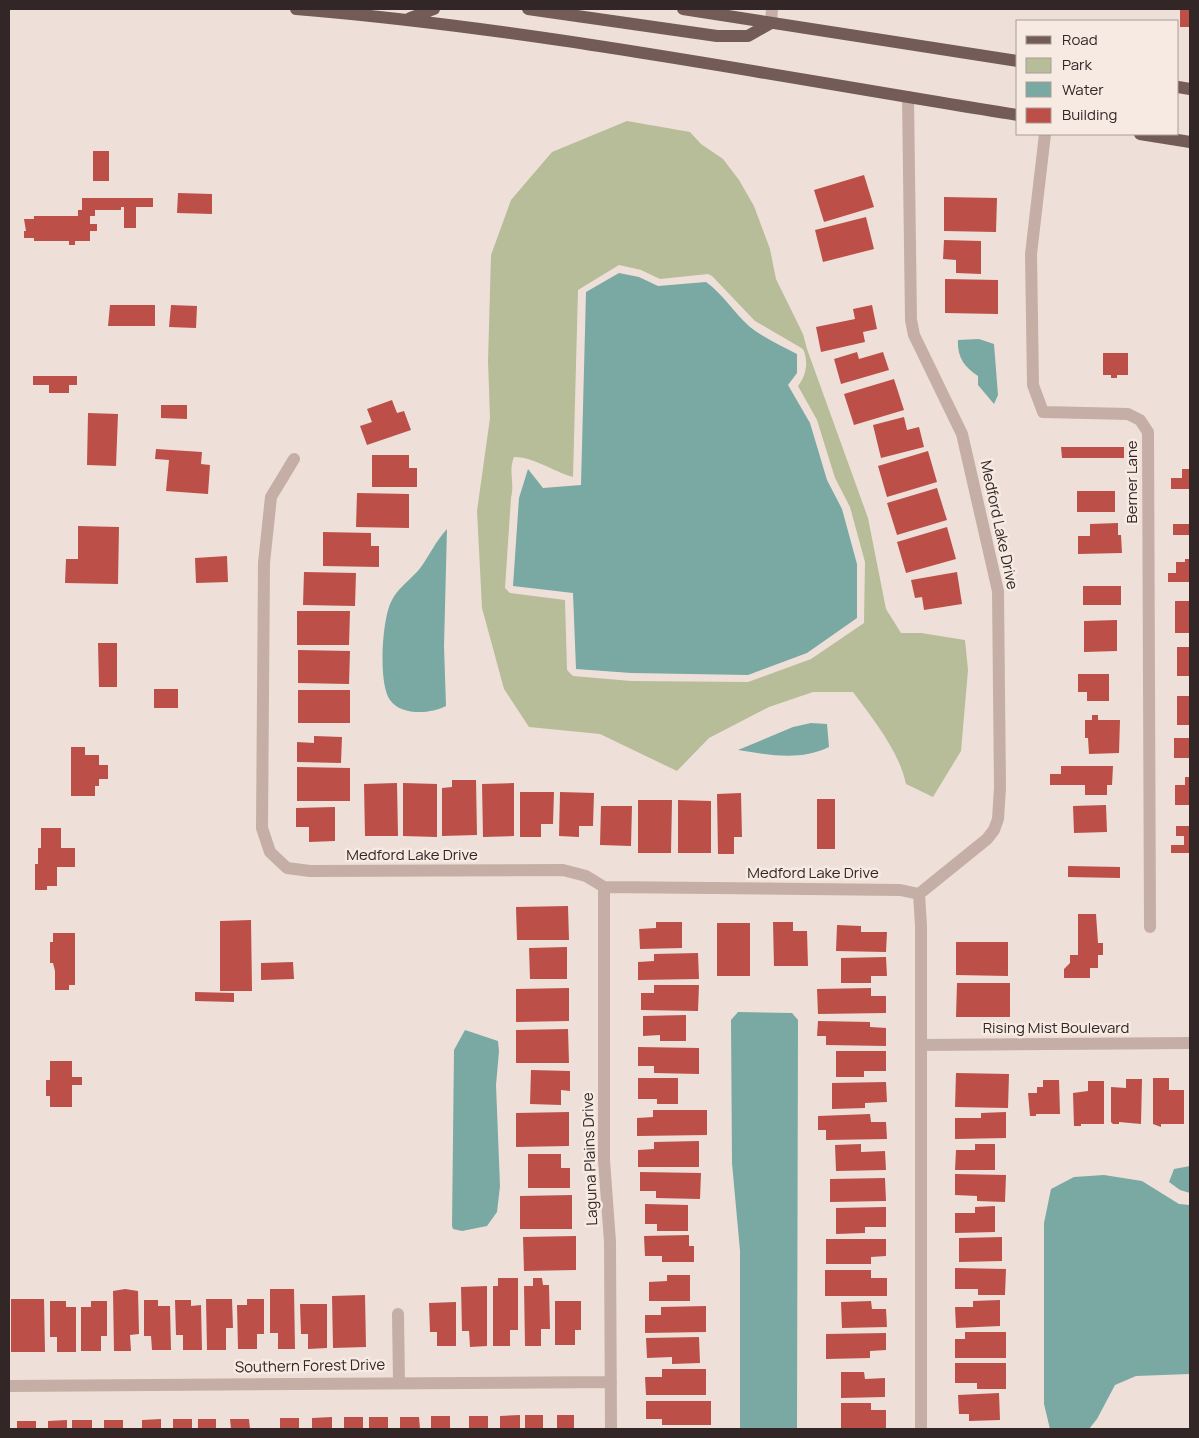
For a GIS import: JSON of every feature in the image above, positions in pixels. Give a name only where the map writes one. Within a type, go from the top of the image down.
[{"type":"main road","points":[[296,9],[407,18],[525,34],[731,66],[1016,115]]},
{"type":"main road","points":[[407,18],[434,9]]},
{"type":"main road","points":[[528,9],[717,36],[748,36],[771,22]]},
{"type":"main road","points":[[684,9],[1016,61]]},
{"type":"main road","points":[[1146,135],[1190,142]]},
{"type":"street","points":[[771,22],[772,9]]},
{"type":"street","name":"Medford Lake Drive","points":[[294,459],[271,497],[264,563],[262,828],[270,852],[287,868],[310,871],[563,870],[586,876],[604,888],[900,890],[919,894],[987,839],[994,830],[998,819],[1000,788],[999,609],[991,554],[962,434],[914,335],[911,320],[908,97]]},
{"type":"street","name":"Berner Lane","points":[[1045,135],[1031,254],[1033,385],[1043,412],[1128,414],[1140,420],[1148,432],[1150,927]]},
{"type":"street","name":"Laguna Plains Drive","points":[[604,888],[604,1160],[610,1242],[611,1429]]},
{"type":"street","points":[[919,894],[921,1429]]},
{"type":"street","name":"Rising Mist Boulevard","points":[[921,1045],[1190,1044]]},
{"type":"street","points":[[398,1314],[399,1382]]},
{"type":"street","name":"Southern Forest Drive","points":[[9,1386],[611,1382]]},
{"type":"green space","points":[[627,121],[690,132],[701,144],[723,159],[739,180],[754,206],[770,249],[776,279],[803,334],[868,518],[886,609],[901,633],[921,633],[965,640],[968,670],[961,751],[933,797],[906,784],[898,760],[877,724],[853,692],[813,692],[769,707],[709,738],[677,771],[600,734],[529,727],[504,689],[482,608],[477,511],[490,418],[488,361],[491,255],[511,200],[552,152]],"holes":[[[619,265],[641,270],[660,279],[708,274],[755,321],[803,349],[806,369],[798,386],[817,420],[835,478],[850,507],[865,562],[864,623],[811,659],[748,682],[631,681],[573,676],[567,670],[565,600],[510,593],[505,588],[512,492],[512,462],[514,457],[529,459],[573,477],[578,290]]]},
{"type":"water","points":[[619,273],[639,277],[658,286],[706,282],[718,292],[750,327],[797,354],[797,373],[788,385],[810,423],[827,480],[842,509],[857,564],[857,618],[807,653],[748,675],[631,673],[576,669],[573,593],[513,586],[519,498],[528,469],[543,488],[581,485],[586,292]]},
{"type":"water","points":[[979,339],[994,344],[998,395],[994,404],[978,385],[978,376],[965,365],[959,352],[958,340]]},
{"type":"water","points":[[447,529],[444,646],[446,706],[425,712],[409,711],[395,705],[386,692],[383,667],[385,623],[394,597],[421,567]]},
{"type":"water","points":[[811,723],[827,724],[829,747],[807,754],[784,756],[738,750],[793,727]]},
{"type":"water","points":[[738,1012],[792,1013],[798,1020],[797,1429],[740,1429],[740,1251],[732,1163],[731,1020]]},
{"type":"water","points":[[465,1030],[498,1041],[496,1085],[500,1186],[497,1212],[487,1226],[462,1231],[453,1229],[452,1226],[454,1050]]},
{"type":"water","points":[[1190,1166],[1190,1193],[1180,1190],[1169,1182],[1174,1169]]},
{"type":"water","points":[[1104,1175],[1142,1181],[1179,1204],[1190,1205],[1190,1374],[1136,1376],[1115,1385],[1097,1419],[1089,1429],[1050,1429],[1044,1404],[1044,1223],[1051,1189],[1074,1177]]},
{"type":"building","points":[[1180,9],[1190,9],[1190,27],[1180,27]]},
{"type":"building","points":[[93,151],[109,151],[109,181],[93,181]]},
{"type":"building","points":[[864,175],[874,207],[824,222],[814,190]]},
{"type":"building","points":[[178,193],[212,194],[212,214],[177,213]]},
{"type":"building","points":[[944,197],[997,198],[996,232],[944,231]]},
{"type":"building","points":[[82,198],[153,198],[153,207],[136,207],[136,228],[124,228],[124,207],[121,207],[121,210],[95,210],[95,216],[90,216],[90,224],[97,224],[97,231],[90,231],[90,241],[75,241],[75,245],[69,245],[69,241],[34,241],[34,238],[24,238],[24,231],[26,231],[24,219],[34,219],[34,216],[78,216],[78,210],[82,210]]},
{"type":"building","points":[[866,217],[874,249],[823,262],[815,230]]},
{"type":"building","points":[[944,240],[981,241],[981,274],[956,273],[956,260],[943,259]]},
{"type":"building","points":[[945,279],[998,280],[998,314],[945,313]]},
{"type":"building","points":[[110,305],[155,305],[155,326],[108,326]]},
{"type":"building","points":[[171,305],[197,306],[196,328],[169,327]]},
{"type":"building","points":[[872,305],[877,329],[863,332],[865,342],[821,352],[816,327],[855,319],[853,309]]},
{"type":"building","points":[[857,352],[859,359],[883,352],[889,370],[841,384],[834,359]]},
{"type":"building","points":[[1103,353],[1128,353],[1128,375],[1117,375],[1117,378],[1111,378],[1111,375],[1103,375]]},
{"type":"building","points":[[33,376],[77,376],[77,385],[69,385],[69,393],[49,393],[49,385],[33,385]]},
{"type":"building","points":[[894,379],[904,410],[854,425],[844,394]]},
{"type":"building","points":[[392,400],[397,413],[404,411],[411,430],[367,445],[360,426],[372,422],[367,409]]},
{"type":"building","points":[[161,405],[187,405],[187,419],[161,418]]},
{"type":"building","points":[[88,413],[118,414],[116,466],[87,465]]},
{"type":"building","points":[[904,417],[907,430],[919,427],[924,447],[881,458],[873,425]]},
{"type":"building","points":[[1061,447],[1124,447],[1124,458],[1062,458]]},
{"type":"building","points":[[156,449],[202,452],[201,464],[210,465],[208,494],[166,491],[169,460],[155,459]]},
{"type":"building","points":[[928,451],[937,482],[887,497],[878,466]]},
{"type":"building","points":[[372,455],[409,455],[409,468],[417,468],[417,487],[372,487]]},
{"type":"building","points":[[1182,469],[1190,469],[1190,489],[1171,489],[1171,478],[1182,478]]},
{"type":"building","points":[[937,488],[947,520],[897,535],[887,503]]},
{"type":"building","points":[[1077,491],[1115,491],[1115,512],[1077,512]]},
{"type":"building","points":[[357,493],[409,494],[409,528],[356,527]]},
{"type":"building","points":[[1118,523],[1118,535],[1121,535],[1122,553],[1078,554],[1078,536],[1090,536],[1090,524]]},
{"type":"building","points":[[1173,524],[1190,524],[1190,535],[1173,535]]},
{"type":"building","points":[[78,526],[119,527],[118,584],[65,583],[66,559],[78,559]]},
{"type":"building","points":[[947,527],[956,559],[906,573],[897,542]]},
{"type":"building","points":[[323,532],[371,533],[371,546],[379,546],[379,567],[323,566]]},
{"type":"building","points":[[227,556],[228,582],[196,583],[195,558]]},
{"type":"building","points":[[1185,559],[1190,559],[1190,582],[1168,582],[1168,573],[1176,573],[1176,562],[1185,562]]},
{"type":"building","points":[[304,572],[356,573],[355,606],[303,605]]},
{"type":"building","points":[[957,572],[962,604],[924,610],[922,597],[915,598],[911,580]]},
{"type":"building","points":[[1083,586],[1121,586],[1121,605],[1083,605]]},
{"type":"building","points":[[1175,601],[1190,601],[1190,633],[1175,633]]},
{"type":"building","points":[[297,611],[350,611],[349,645],[297,645]]},
{"type":"building","points":[[1117,620],[1117,651],[1084,652],[1084,621]]},
{"type":"building","points":[[98,643],[117,643],[117,687],[99,687]]},
{"type":"building","points":[[1177,647],[1190,647],[1190,676],[1177,676]]},
{"type":"building","points":[[298,650],[350,651],[349,684],[298,683]]},
{"type":"building","points":[[1078,674],[1109,674],[1109,701],[1087,701],[1087,692],[1078,692]]},
{"type":"building","points":[[154,689],[178,689],[178,708],[154,708]]},
{"type":"building","points":[[298,690],[350,690],[350,723],[298,723]]},
{"type":"building","points":[[1177,696],[1190,696],[1190,725],[1177,725]]},
{"type":"building","points":[[1092,715],[1098,715],[1098,720],[1120,720],[1119,753],[1089,754],[1088,738],[1085,738],[1085,720],[1092,720]]},
{"type":"building","points":[[314,736],[342,737],[341,763],[297,762],[297,742],[314,743]]},
{"type":"building","points":[[1174,738],[1190,738],[1190,758],[1174,758]]},
{"type":"building","points":[[71,747],[85,747],[85,755],[99,755],[99,765],[108,765],[108,779],[99,779],[99,786],[95,786],[95,796],[71,796]]},
{"type":"building","points":[[1061,766],[1113,766],[1112,785],[1107,785],[1107,795],[1085,795],[1085,785],[1050,785],[1050,774],[1061,774]]},
{"type":"building","points":[[297,767],[350,768],[350,801],[297,801]]},
{"type":"building","points":[[1185,777],[1190,777],[1190,805],[1175,805],[1175,785],[1185,785]]},
{"type":"building","points":[[452,780],[476,780],[477,835],[442,836],[442,788],[452,787]]},
{"type":"building","points":[[397,783],[398,836],[365,836],[364,784]]},
{"type":"building","points":[[403,783],[437,784],[437,837],[403,836]]},
{"type":"building","points":[[514,783],[514,836],[483,837],[482,784]]},
{"type":"building","points":[[520,792],[554,792],[553,824],[541,824],[541,837],[520,837]]},
{"type":"building","points":[[560,792],[594,793],[593,826],[579,826],[579,837],[559,836]]},
{"type":"building","points":[[741,793],[742,837],[734,837],[734,854],[718,854],[717,794]]},
{"type":"building","points":[[817,799],[835,799],[835,849],[817,849]]},
{"type":"building","points":[[638,800],[672,800],[671,853],[638,853]]},
{"type":"building","points":[[678,800],[711,801],[711,853],[678,853]]},
{"type":"building","points":[[1106,805],[1107,832],[1074,833],[1073,806]]},
{"type":"building","points":[[601,806],[632,806],[631,846],[600,845]]},
{"type":"building","points":[[335,807],[335,841],[309,842],[309,827],[296,827],[296,808]]},
{"type":"building","points":[[1176,826],[1190,826],[1190,853],[1171,853],[1171,845],[1184,845],[1184,836],[1176,836]]},
{"type":"building","points":[[41,828],[61,828],[61,848],[75,848],[75,867],[57,867],[57,886],[47,886],[47,890],[35,890],[35,864],[38,864],[38,848],[41,848]]},
{"type":"building","points":[[1068,866],[1120,867],[1120,878],[1068,877]]},
{"type":"building","points":[[568,906],[569,940],[517,940],[516,907]]},
{"type":"building","points":[[1078,914],[1096,914],[1098,943],[1103,943],[1103,955],[1098,955],[1098,968],[1090,968],[1090,978],[1064,978],[1064,969],[1070,963],[1070,955],[1078,955]]},
{"type":"building","points":[[251,920],[252,991],[220,991],[220,921]]},
{"type":"building","points":[[656,922],[682,922],[682,948],[640,949],[639,929],[656,928]]},
{"type":"building","points":[[773,922],[793,922],[793,931],[807,931],[808,966],[774,966]]},
{"type":"building","points":[[717,923],[750,923],[750,976],[717,976]]},
{"type":"building","points":[[837,925],[861,926],[861,932],[887,932],[886,952],[836,951]]},
{"type":"building","points":[[53,933],[75,933],[75,985],[69,985],[69,990],[55,990],[55,971],[53,963],[50,963],[50,942],[53,942]]},
{"type":"building","points":[[956,942],[1008,942],[1008,976],[956,975]]},
{"type":"building","points":[[567,947],[567,979],[530,979],[529,948]]},
{"type":"building","points":[[698,953],[699,979],[638,980],[638,962],[654,961],[654,954]]},
{"type":"building","points":[[886,957],[887,976],[871,976],[871,983],[841,983],[841,958]]},
{"type":"building","points":[[293,962],[294,979],[261,980],[261,963]]},
{"type":"building","points":[[957,983],[1010,983],[1010,1017],[956,1017]]},
{"type":"building","points":[[654,985],[699,985],[698,1011],[641,1010],[641,993],[654,993]]},
{"type":"building","points":[[569,988],[569,1021],[516,1022],[516,989]]},
{"type":"building","points":[[871,988],[871,996],[886,996],[886,1013],[818,1014],[817,989]]},
{"type":"building","points":[[195,992],[234,993],[234,1002],[195,1001]]},
{"type":"building","points":[[686,1015],[686,1041],[660,1041],[660,1035],[643,1036],[643,1016]]},
{"type":"building","points":[[818,1021],[870,1022],[870,1027],[886,1028],[886,1046],[826,1045],[826,1036],[817,1036]]},
{"type":"building","points":[[568,1029],[569,1063],[516,1063],[516,1030]]},
{"type":"building","points":[[638,1047],[699,1048],[699,1074],[654,1073],[654,1066],[638,1066]]},
{"type":"building","points":[[836,1051],[886,1051],[886,1071],[864,1071],[864,1077],[836,1077]]},
{"type":"building","points":[[50,1061],[72,1061],[72,1077],[82,1077],[82,1085],[72,1085],[72,1107],[50,1107],[50,1096],[46,1096],[46,1080],[50,1080]]},
{"type":"building","points":[[531,1070],[570,1071],[570,1091],[561,1090],[561,1105],[530,1104]]},
{"type":"building","points":[[956,1073],[1009,1074],[1008,1108],[955,1107]]},
{"type":"building","points":[[638,1078],[678,1078],[678,1104],[657,1104],[657,1099],[638,1099]]},
{"type":"building","points":[[1153,1078],[1169,1078],[1169,1090],[1184,1090],[1184,1124],[1161,1124],[1161,1127],[1153,1124]]},
{"type":"building","points":[[1126,1079],[1142,1079],[1141,1124],[1119,1122],[1119,1124],[1113,1124],[1111,1122],[1111,1087],[1126,1088]]},
{"type":"building","points":[[1043,1080],[1059,1080],[1060,1114],[1036,1114],[1036,1116],[1030,1116],[1028,1093],[1037,1093],[1037,1087],[1043,1087]]},
{"type":"building","points":[[1088,1081],[1104,1081],[1104,1124],[1081,1124],[1081,1126],[1074,1126],[1073,1093],[1088,1091]]},
{"type":"building","points":[[886,1082],[887,1102],[865,1103],[865,1108],[832,1109],[832,1083]]},
{"type":"building","points":[[653,1110],[707,1110],[707,1135],[637,1136],[637,1118],[653,1117]]},
{"type":"building","points":[[569,1112],[569,1146],[516,1147],[516,1113]]},
{"type":"building","points":[[1006,1112],[1006,1138],[955,1139],[955,1118],[981,1118],[981,1113]]},
{"type":"building","points":[[870,1114],[871,1122],[886,1122],[887,1139],[826,1140],[826,1130],[818,1130],[818,1116]]},
{"type":"building","points":[[699,1141],[699,1167],[638,1167],[638,1150],[654,1149],[654,1142]]},
{"type":"building","points":[[861,1144],[861,1152],[885,1151],[886,1170],[836,1171],[835,1145]]},
{"type":"building","points":[[975,1144],[995,1144],[995,1170],[955,1170],[956,1150],[975,1150]]},
{"type":"building","points":[[528,1154],[561,1154],[561,1168],[570,1168],[570,1188],[528,1188]]},
{"type":"building","points":[[640,1172],[701,1173],[700,1199],[656,1198],[656,1191],[640,1191]]},
{"type":"building","points":[[955,1174],[1006,1175],[1005,1202],[977,1201],[977,1196],[955,1195]]},
{"type":"building","points":[[885,1178],[886,1201],[830,1202],[830,1179]]},
{"type":"building","points":[[572,1195],[572,1229],[520,1229],[520,1196]]},
{"type":"building","points":[[645,1204],[688,1205],[688,1231],[657,1231],[657,1224],[645,1224]]},
{"type":"building","points":[[995,1206],[995,1232],[955,1233],[955,1213],[975,1213],[975,1207]]},
{"type":"building","points":[[886,1207],[886,1227],[865,1227],[865,1233],[836,1234],[836,1208]]},
{"type":"building","points":[[689,1235],[689,1246],[694,1246],[694,1262],[662,1262],[662,1256],[645,1256],[644,1236]]},
{"type":"building","points":[[576,1236],[576,1270],[524,1271],[523,1237]]},
{"type":"building","points":[[1002,1237],[1002,1261],[959,1262],[959,1238]]},
{"type":"building","points":[[826,1239],[886,1239],[886,1256],[871,1257],[871,1264],[826,1264]]},
{"type":"building","points":[[955,1268],[1006,1269],[1005,1295],[978,1295],[978,1289],[955,1289]]},
{"type":"building","points":[[825,1270],[871,1270],[871,1278],[887,1278],[887,1296],[825,1296]]},
{"type":"building","points":[[667,1275],[690,1275],[690,1301],[649,1301],[649,1282],[667,1281]]},
{"type":"building","points":[[498,1278],[518,1278],[518,1330],[510,1330],[510,1346],[493,1346],[493,1286],[498,1286]]},
{"type":"building","points":[[533,1278],[542,1278],[543,1285],[549,1285],[550,1329],[541,1329],[541,1346],[525,1346],[524,1286],[533,1286]]},
{"type":"building","points":[[487,1286],[487,1346],[470,1347],[469,1331],[462,1331],[461,1287]]},
{"type":"building","points":[[125,1289],[138,1291],[139,1334],[130,1335],[131,1351],[114,1351],[113,1291]]},
{"type":"building","points":[[270,1289],[294,1289],[295,1349],[278,1349],[278,1333],[270,1333]]},
{"type":"building","points":[[365,1295],[366,1347],[333,1348],[332,1296]]},
{"type":"building","points":[[11,1299],[44,1299],[45,1352],[11,1352]]},
{"type":"building","points":[[206,1299],[232,1299],[233,1328],[226,1328],[226,1350],[207,1350]]},
{"type":"building","points":[[247,1299],[264,1299],[264,1334],[257,1334],[257,1349],[238,1349],[237,1305],[247,1305]]},
{"type":"building","points":[[144,1300],[158,1300],[158,1306],[170,1306],[171,1350],[152,1350],[151,1336],[144,1336]]},
{"type":"building","points":[[175,1300],[191,1300],[191,1306],[201,1305],[202,1350],[183,1350],[183,1335],[176,1335]]},
{"type":"building","points":[[1000,1300],[1000,1326],[956,1328],[955,1307],[973,1307],[973,1301]]},
{"type":"building","points":[[50,1301],[66,1301],[66,1307],[76,1307],[76,1352],[57,1352],[57,1337],[50,1337]]},
{"type":"building","points":[[91,1301],[107,1301],[107,1336],[101,1336],[101,1351],[81,1351],[81,1307],[91,1307]]},
{"type":"building","points":[[555,1301],[581,1301],[581,1330],[575,1330],[575,1345],[555,1345]]},
{"type":"building","points":[[871,1301],[872,1309],[886,1309],[887,1327],[842,1328],[841,1302]]},
{"type":"building","points":[[456,1302],[456,1346],[437,1346],[437,1332],[430,1332],[429,1303]]},
{"type":"building","points":[[300,1304],[327,1304],[327,1348],[308,1349],[308,1334],[301,1334]]},
{"type":"building","points":[[706,1306],[706,1332],[645,1333],[645,1315],[661,1315],[661,1307]]},
{"type":"building","points":[[965,1332],[1006,1332],[1006,1358],[955,1358],[955,1339],[965,1339]]},
{"type":"building","points":[[886,1333],[886,1350],[870,1351],[870,1358],[826,1359],[826,1334]]},
{"type":"building","points":[[699,1337],[700,1363],[672,1364],[672,1357],[647,1358],[646,1338]]},
{"type":"building","points":[[955,1363],[1006,1363],[1006,1389],[977,1389],[977,1383],[955,1383]]},
{"type":"building","points":[[662,1369],[706,1369],[706,1395],[646,1395],[645,1377],[662,1377]]},
{"type":"building","points":[[841,1372],[864,1372],[865,1379],[885,1378],[885,1397],[841,1398]]},
{"type":"building","points":[[999,1393],[1000,1420],[969,1421],[969,1414],[959,1414],[958,1395]]},
{"type":"building","points":[[646,1401],[711,1401],[711,1425],[662,1425],[662,1419],[646,1419]]},
{"type":"building","points":[[841,1403],[871,1403],[871,1410],[886,1410],[886,1429],[841,1429]]},
{"type":"building","points":[[520,1415],[520,1429],[500,1429],[500,1416]]},
{"type":"building","points":[[525,1415],[543,1415],[543,1429],[525,1429]]},
{"type":"building","points":[[557,1415],[574,1415],[574,1429],[557,1429]]},
{"type":"building","points":[[431,1416],[450,1416],[450,1429],[431,1429]]},
{"type":"building","points":[[469,1416],[488,1416],[488,1429],[469,1429]]},
{"type":"building","points":[[332,1417],[332,1429],[312,1429],[312,1418]]},
{"type":"building","points":[[344,1417],[363,1417],[363,1429],[344,1429]]},
{"type":"building","points":[[369,1417],[388,1417],[388,1429],[369,1429]]},
{"type":"building","points":[[400,1417],[419,1417],[420,1429],[400,1429]]},
{"type":"building","points":[[280,1418],[299,1418],[299,1429],[280,1429]]},
{"type":"building","points":[[161,1419],[161,1429],[142,1429],[142,1420]]},
{"type":"building","points":[[173,1419],[192,1419],[192,1429],[173,1429]]},
{"type":"building","points":[[198,1419],[216,1419],[216,1429],[198,1429]]},
{"type":"building","points":[[230,1419],[249,1419],[250,1429],[231,1429]]},
{"type":"building","points":[[67,1420],[67,1429],[48,1429],[48,1421]]},
{"type":"building","points":[[72,1420],[92,1420],[92,1429],[72,1429]]},
{"type":"building","points":[[104,1420],[123,1420],[123,1429],[104,1429]]},
{"type":"building","points":[[17,1421],[36,1421],[36,1429],[17,1429]]}]
